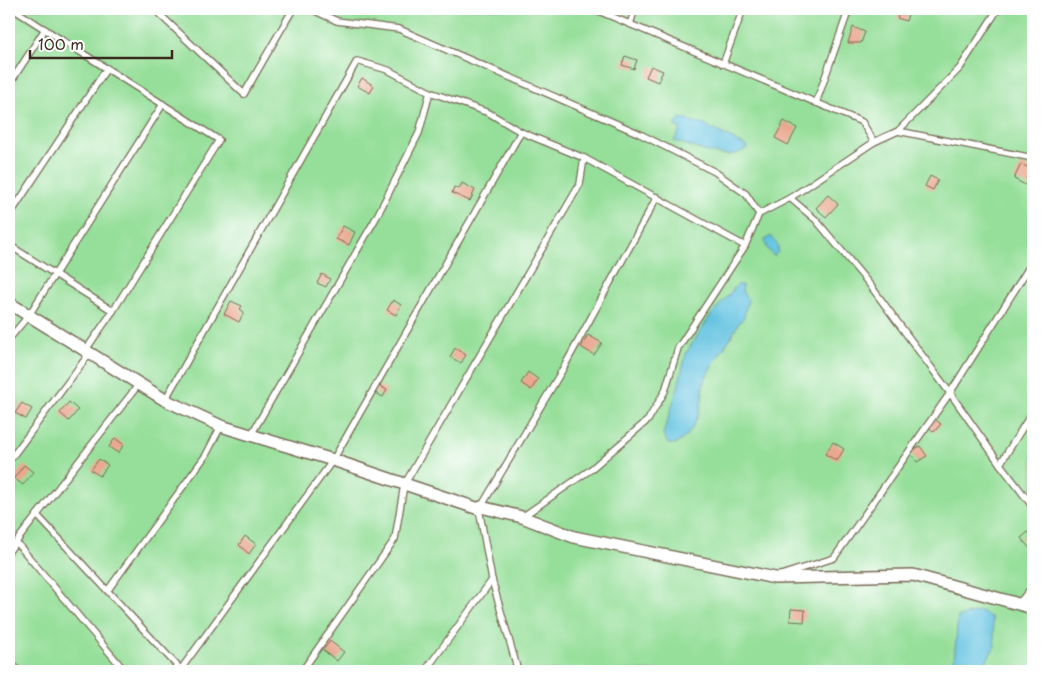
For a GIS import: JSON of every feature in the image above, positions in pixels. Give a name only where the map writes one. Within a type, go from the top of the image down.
[{"type":"street","points":[[9,303],[165,400],[221,426],[333,460],[404,485],[480,508],[522,518],[574,537],[775,578],[913,575],[1033,608]]},
{"type":"lane","points":[[9,461],[87,352],[220,140],[13,9]]},
{"type":"lane","points":[[154,9],[244,94],[293,9]]},
{"type":"lane","points":[[311,9],[337,21],[398,29],[638,133],[715,172],[746,194],[759,214]]},
{"type":"lane","points":[[594,9],[862,122],[874,142]]},
{"type":"lane","points":[[630,24],[635,9]]},
{"type":"lane","points":[[723,64],[743,9]]},
{"type":"lane","points":[[816,103],[849,9]]},
{"type":"lane","points":[[522,518],[590,470],[648,420],[665,391],[678,348],[745,246],[759,214],[790,198],[874,142],[898,131],[960,68],[998,9]]},
{"type":"lane","points":[[9,85],[45,29]]},
{"type":"lane","points":[[165,400],[357,61],[388,70],[430,92],[490,113],[522,132],[584,158],[745,246]]},
{"type":"lane","points":[[9,216],[107,68]]},
{"type":"lane","points":[[251,435],[376,218],[419,133],[430,92]]},
{"type":"lane","points":[[9,339],[29,314],[163,104]]},
{"type":"lane","points":[[898,131],[1033,158]]},
{"type":"lane","points":[[37,515],[182,670],[333,460],[522,132]]},
{"type":"lane","points":[[302,671],[395,539],[404,485],[580,184],[584,158]]},
{"type":"lane","points":[[518,671],[492,580],[480,508],[564,367],[657,197]]},
{"type":"lane","points":[[790,198],[816,220],[870,285],[1033,507]]},
{"type":"lane","points":[[9,244],[112,311]]},
{"type":"lane","points":[[775,578],[792,570],[834,558],[950,393],[1033,261]]},
{"type":"lane","points":[[9,551],[139,384]]},
{"type":"lane","points":[[1000,464],[1033,410]]},
{"type":"lane","points":[[108,590],[206,455],[221,426]]},
{"type":"lane","points":[[9,448],[16,451]]},
{"type":"lane","points":[[16,542],[125,671]]},
{"type":"lane","points":[[425,671],[492,580]]},
{"type":"lane","points":[[1018,603],[1033,586]]},
{"type":"lane","points":[[9,660],[18,671]]},
{"type":"green space","points":[[9,9],[1033,9],[1033,671],[9,671]]},
{"type":"water","points":[[680,118],[705,125],[748,147],[740,152],[722,155],[674,141],[681,129],[675,126]]},
{"type":"water","points":[[771,236],[778,245],[778,252],[774,256],[770,253],[765,240]]},
{"type":"water","points":[[737,285],[742,285],[743,293],[748,300],[744,317],[705,380],[699,414],[687,436],[675,444],[668,444],[663,434],[678,387],[686,353],[711,315]]},
{"type":"water","points":[[981,611],[992,618],[995,646],[981,671],[953,671],[958,617]]},
{"type":"building","points":[[901,9],[909,11],[906,21],[897,18]]},
{"type":"building","points":[[853,27],[865,32],[861,43],[848,43]]},
{"type":"building","points":[[625,56],[637,60],[634,69],[622,65]]},
{"type":"building","points":[[651,66],[663,71],[658,82],[646,77]]},
{"type":"building","points":[[362,78],[374,86],[370,93],[357,86]]},
{"type":"building","points":[[784,121],[797,128],[788,145],[775,138]]},
{"type":"building","points":[[1021,164],[1033,170],[1033,189],[1014,179]]},
{"type":"building","points":[[930,176],[938,180],[933,190],[925,186]]},
{"type":"building","points":[[462,183],[475,190],[470,201],[452,193],[454,187],[459,189]]},
{"type":"building","points":[[828,195],[838,204],[826,217],[816,208]]},
{"type":"building","points":[[343,226],[355,232],[349,245],[336,239]]},
{"type":"building","points":[[322,274],[330,279],[326,287],[317,283]]},
{"type":"building","points":[[393,300],[401,305],[396,315],[387,310]]},
{"type":"building","points":[[231,301],[242,306],[240,309],[244,312],[239,322],[224,314]]},
{"type":"building","points":[[588,335],[602,343],[594,355],[581,347]]},
{"type":"building","points":[[455,348],[466,355],[461,363],[450,357]]},
{"type":"building","points":[[528,372],[538,379],[531,390],[521,383]]},
{"type":"building","points":[[378,385],[387,390],[383,397],[374,392]]},
{"type":"building","points":[[69,402],[78,410],[69,421],[60,413]]},
{"type":"building","points":[[22,403],[32,409],[26,419],[15,413]]},
{"type":"building","points":[[935,419],[941,424],[934,432],[928,427]]},
{"type":"building","points":[[115,438],[124,445],[118,453],[109,447]]},
{"type":"building","points":[[833,442],[844,449],[837,461],[825,454]]},
{"type":"building","points":[[920,446],[927,456],[917,462],[910,452]]},
{"type":"building","points":[[99,459],[108,465],[100,476],[91,470]]},
{"type":"building","points":[[24,465],[33,472],[23,485],[14,478]]},
{"type":"building","points":[[1028,532],[1033,538],[1033,548],[1031,550],[1021,538]]},
{"type":"building","points":[[245,536],[256,544],[249,554],[239,545]]},
{"type":"building","points":[[791,609],[805,610],[804,622],[790,621]]},
{"type":"building","points":[[330,641],[344,652],[337,661],[323,650]]}]
